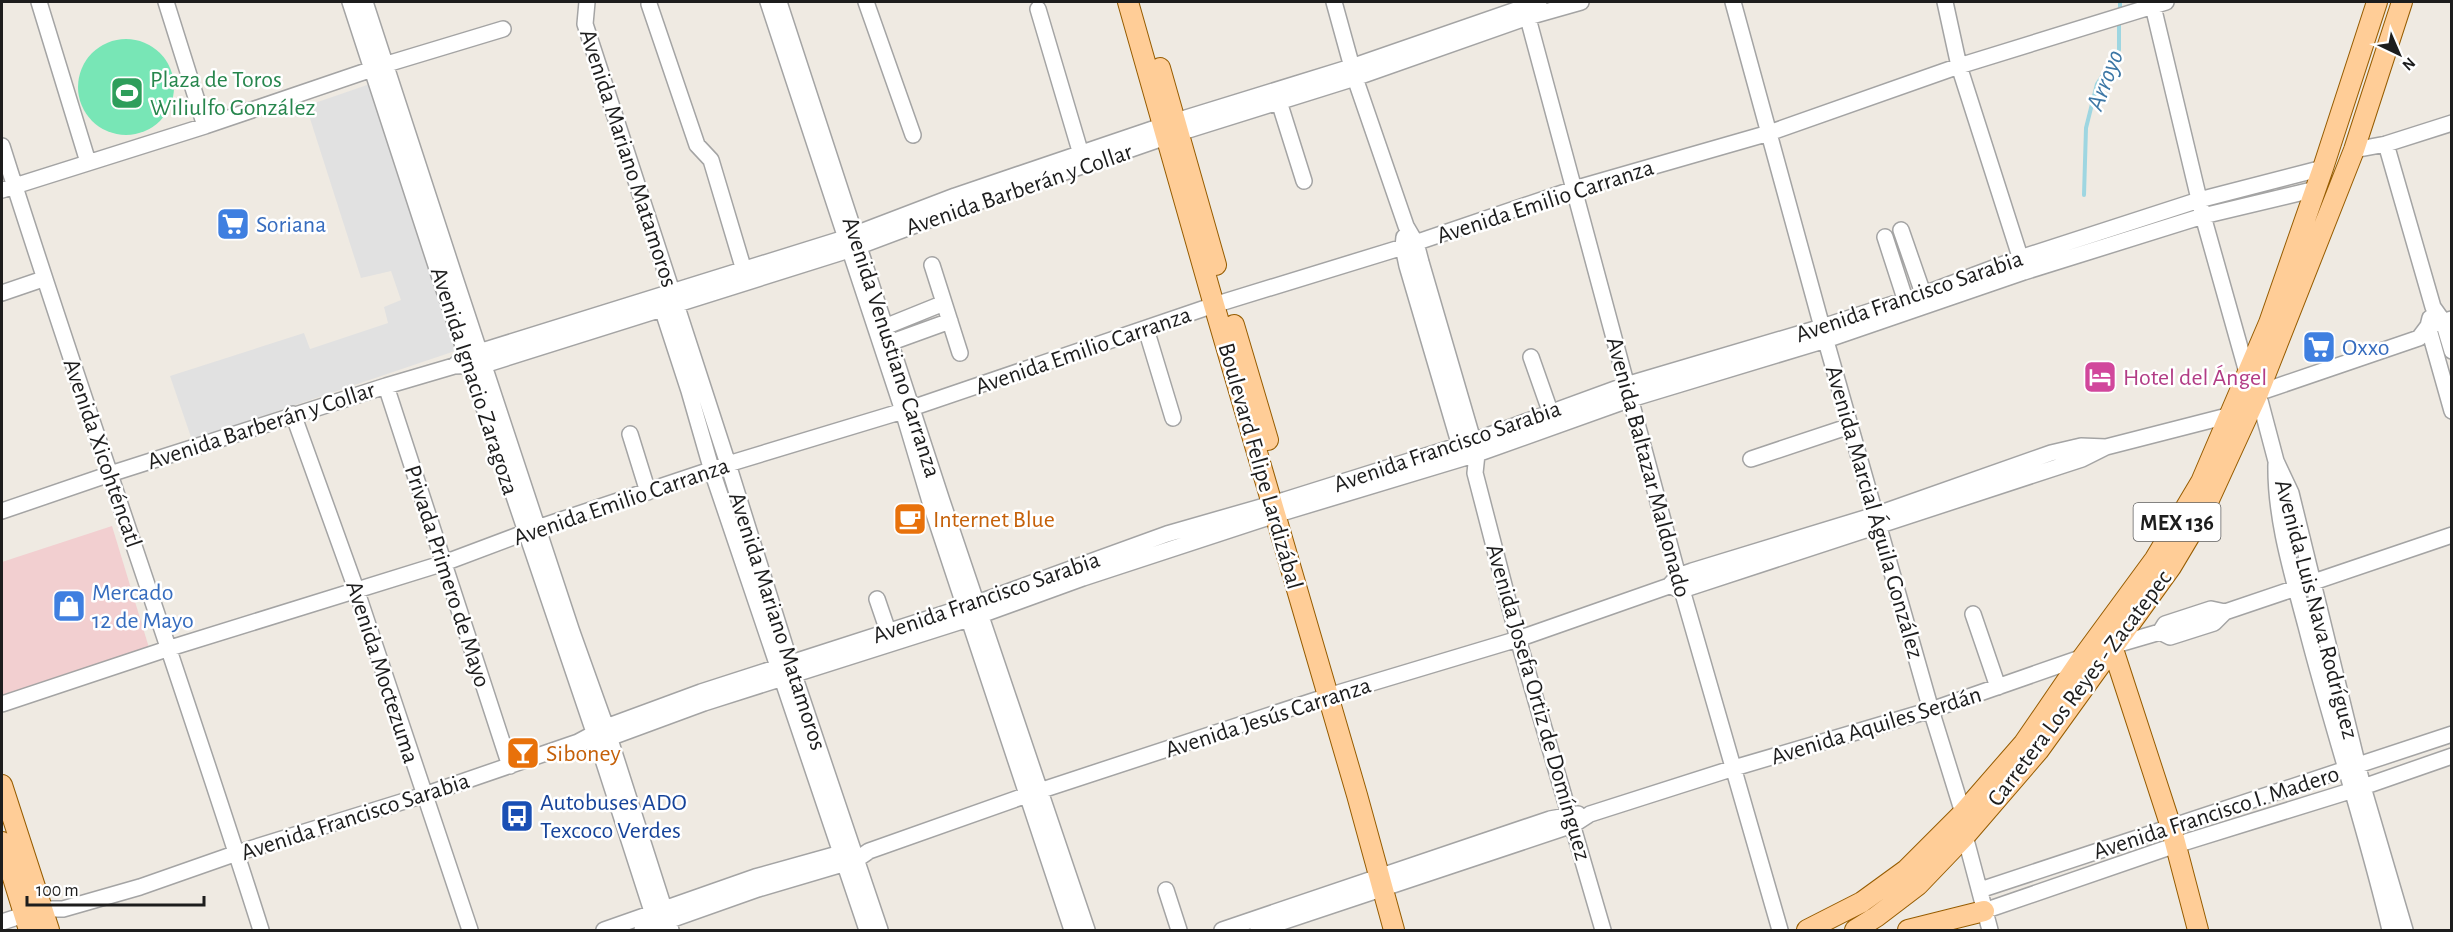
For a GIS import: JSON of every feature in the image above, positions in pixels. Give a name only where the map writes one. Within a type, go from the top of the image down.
[{"type":"main road","name":"Boulevard Felipe Lardizábal","points":[[1128,2],[1171,130],[1363,794],[1386,882],[1394,930]]},
{"type":"main road","name":"Boulevard Felipe Lardizábal","points":[[1141,2],[1171,130]]},
{"type":"main road","name":"Carretera Los Reyes - Zacatepec","points":[[1807,930],[1862,902],[1906,870],[1963,813],[2024,742],[2155,559],[2201,482],[2270,323],[2324,168],[2377,2]]},
{"type":"main road","name":"Carretera Los Reyes - Zacatepec","points":[[1855,930],[1918,885],[1965,836],[2039,750],[2171,567],[2202,515],[2258,393],[2354,150],[2402,2]]},
{"type":"main road","points":[[2112,646],[2174,836],[2198,930]]},
{"type":"main road","points":[[2,785],[33,923]]},
{"type":"main road","points":[[2,842],[33,923]]},
{"type":"main road","name":"Boulevard Felipe Lardizábal","points":[[1386,882],[1407,930]]},
{"type":"main road","points":[[1908,930],[1984,911]]},
{"type":"street","points":[[39,2],[88,162]]},
{"type":"street","points":[[166,2],[205,126]]},
{"type":"street","name":"Avenida Ignacio Zaragoza","points":[[350,2],[380,67]]},
{"type":"street","name":"Avenida Ignacio Zaragoza","points":[[365,2],[380,67],[505,452],[662,922]]},
{"type":"street","name":"Avenida Mariano Matamoros","points":[[587,2],[585,24],[695,389],[712,471],[753,567]]},
{"type":"street","name":"Avenida Venustiano Carranza","points":[[768,2],[809,110],[1078,925]]},
{"type":"street","name":"Avenida Venustiano Carranza","points":[[779,2],[809,110]]},
{"type":"street","points":[[866,2],[913,135]]},
{"type":"street","name":"Avenida Josefa Ortiz de Domínguez","points":[[1334,2],[1353,72],[1406,226],[1431,323],[1475,473],[1518,639],[1603,930]]},
{"type":"street","name":"Avenida Barberán y Collar","points":[[2,511],[293,414],[475,361],[853,242],[957,202],[1444,42],[1529,6],[1581,2]]},
{"type":"street","name":"Avenida Marcial Águila González","points":[[1733,2],[1850,426],[1931,710],[1963,813],[1965,836]]},
{"type":"street","points":[[1945,2],[1959,66],[2022,265]]},
{"type":"street","points":[[2157,3],[2199,200],[2248,376]]},
{"type":"street","name":"Avenida Emilio Carranza","points":[[2,704],[167,649],[444,563],[531,530],[728,464],[908,409],[1220,303],[1410,245],[1574,189],[1769,133],[1959,66],[2157,3]]},
{"type":"street","points":[[649,4],[697,145],[711,160],[746,275]]},
{"type":"street","name":"Avenida Baltazar Maldonado","points":[[1529,6],[1574,189],[1629,392],[1677,584],[1734,768],[1780,930]]},
{"type":"street","points":[[1038,9],[1082,160]]},
{"type":"street","points":[[8,188],[503,29]]},
{"type":"street","points":[[1277,96],[1304,181]]},
{"type":"street","points":[[2354,150],[2386,144],[2451,123]]},
{"type":"street","points":[[2386,144],[2441,334],[2451,411]]},
{"type":"street","name":"Avenida Xicohténcatl","points":[[2,146],[8,188],[43,279],[110,474],[261,930]]},
{"type":"street","name":"Avenida Francisco Sarabia","points":[[2,922],[33,923],[63,909],[140,887],[237,853],[424,795],[702,697],[973,611],[1081,572],[1167,534],[1280,507],[1468,450],[1629,392],[1925,300],[2199,200],[2324,168]]},
{"type":"street","name":"Avenida Francisco Sarabia","points":[[2022,265],[2203,216],[2316,189]]},
{"type":"street","points":[[1907,305],[1882,238],[1907,227],[1925,300]]},
{"type":"street","name":"Avenida Venustiano Carranza","points":[[853,242],[887,326],[908,409]]},
{"type":"street","points":[[932,265],[960,353]]},
{"type":"street","points":[[2,293],[43,279]]},
{"type":"street","points":[[887,326],[944,303]]},
{"type":"street","points":[[892,342],[950,321]]},
{"type":"street","points":[[1146,329],[1173,418]]},
{"type":"street","points":[[2258,393],[2441,334]]},
{"type":"street","points":[[1531,357],[1550,411]]},
{"type":"street","name":"Privada Primero de Mayo","points":[[386,386],[510,766]]},
{"type":"street","name":"Avenida Mariano Matamoros","points":[[695,389],[728,464],[753,567],[787,671],[880,930]]},
{"type":"street","name":"Avenida Francisco Sarabia","points":[[1468,450],[1550,411],[1629,392]]},
{"type":"street","name":"Avenida Luis Nava Rodríguez","points":[[2258,393],[2276,461],[2291,493],[2338,678],[2351,767]]},
{"type":"street","name":"Avenida Moctezuma","points":[[293,414],[356,589],[470,930]]},
{"type":"street","name":"Avenida Jesús Carranza","points":[[642,930],[756,883],[853,855],[1334,695],[1518,639],[1677,584],[1877,521],[2051,453],[2081,446],[2106,447],[2231,415]]},
{"type":"street","points":[[1751,459],[1850,426]]},
{"type":"street","points":[[630,434],[648,492]]},
{"type":"street","name":"Avenida Luis Nava Rodríguez","points":[[2276,461],[2276,494],[2295,587],[2321,683],[2351,767],[2382,872],[2405,930]]},
{"type":"street","name":"Avenida Aquiles Serdán","points":[[1222,930],[1264,924],[1572,819],[1931,710],[2112,646],[2160,632],[2165,624],[2211,609],[2225,612],[2451,534]]},
{"type":"street","points":[[878,599],[890,637]]},
{"type":"street","points":[[1973,614],[1998,687]]},
{"type":"street","points":[[2321,683],[2338,678]]},
{"type":"street","points":[[2446,736],[2449,757]]},
{"type":"street","name":"Avenida Francisco I. Madero","points":[[1984,911],[2090,875],[2272,793],[2446,736]]},
{"type":"street","name":"Avenida Francisco I. Madero","points":[[1980,890],[2084,856],[2279,813],[2449,757]]},
{"type":"street","points":[[2272,793],[2279,813]]},
{"type":"street","points":[[1965,836],[1990,930]]},
{"type":"street","name":"Avenida Mariano Matamoros","points":[[853,855],[867,930]]},
{"type":"street","points":[[2084,856],[2090,875]]},
{"type":"street","name":"Avenida Luis Nava Rodríguez","points":[[2382,872],[2390,930]]},
{"type":"street","points":[[1166,890],[1179,930]]},
{"type":"street","name":"Avenida Jesús Carranza","points":[[604,930],[662,922]]},
{"type":"shaded area","points":[[370,84],[455,351],[192,440],[170,376],[304,333],[310,349],[388,323],[384,307],[401,300],[391,271],[361,278],[306,106]]},
{"type":"shaded area","name":"Mercado 12 de Mayo","points":[[112,526],[150,651],[2,696],[2,562]]},
{"type":"green space","name":"Plaza de Toros Wiliulfo González","points":[[126,39],[144,43],[160,53],[170,69],[174,87],[170,105],[160,121],[144,131],[126,135],[108,131],[92,121],[82,105],[78,87],[82,69],[92,53],[108,43]]},
{"type":"waterway","name":"Arroyo","points":[[2120,2],[2120,13]]},
{"type":"waterway","name":"Arroyo","points":[[2084,195],[2086,128],[2097,84],[2119,50],[2119,20]]},
{"type":"place","name":"Plaza de Toros Wiliulfo González","points":[[127,93]]},
{"type":"place","name":"Soriana","points":[[233,224]]},
{"type":"place","name":"Oxxo","points":[[2319,347]]},
{"type":"place","name":"Hotel del Ángel","points":[[2100,377]]},
{"type":"place","name":"Internet Blue","points":[[910,519]]},
{"type":"place","name":"Mercado 12 de Mayo","points":[[69,606]]},
{"type":"place","name":"Siboney","points":[[523,753]]},
{"type":"place","name":"Autobuses ADO Texcoco Verdes","points":[[517,816]]}]
